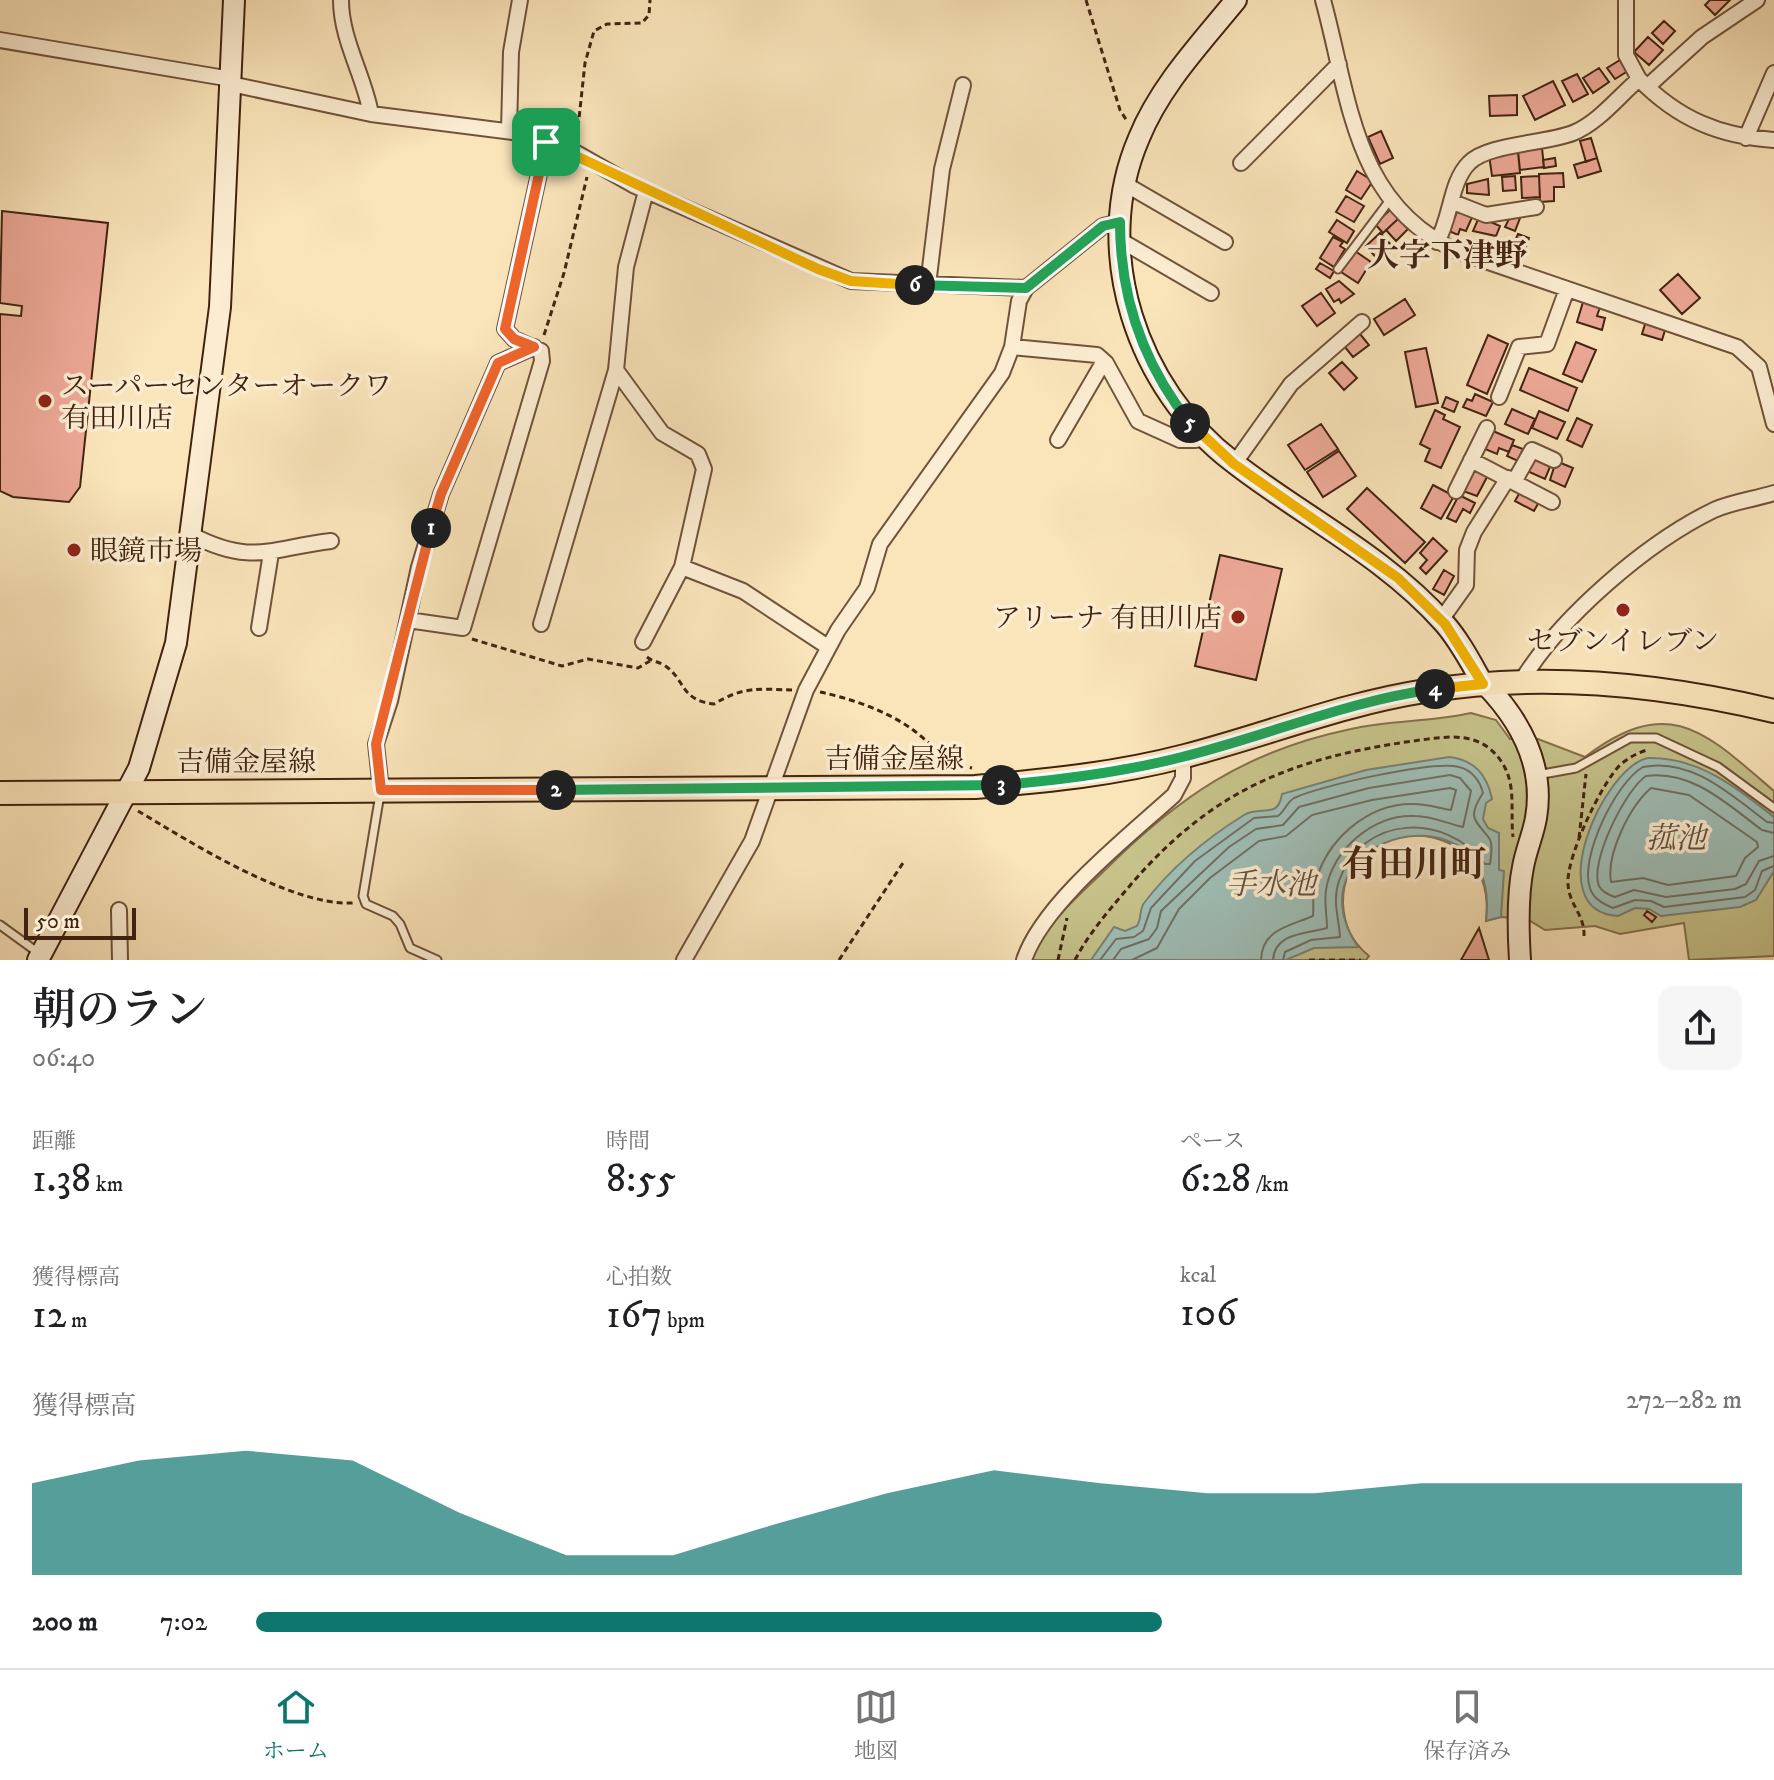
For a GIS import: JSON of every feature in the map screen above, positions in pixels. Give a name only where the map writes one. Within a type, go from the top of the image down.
[{"type":"main road","name":"吉備金屋線","points":[[0,793],[124,796],[381,790],[975,787],[1072,778],[1183,757],[1376,700],[1484,684],[1521,682],[1674,691],[1774,711]]},
{"type":"street","points":[[40,957],[139,768],[169,673],[192,535],[220,307],[234,0]]},
{"type":"street","points":[[341,0],[345,35],[363,75],[371,114]]},
{"type":"street","points":[[509,131],[511,52],[520,0]]},
{"type":"street","points":[[1236,0],[1167,86],[1141,132],[1125,184],[1120,231],[1128,301],[1138,335],[1160,380],[1202,435],[1234,464],[1382,566],[1441,620],[1484,684],[1503,703],[1523,736],[1536,775],[1536,819],[1520,886],[1520,960]]},
{"type":"street","points":[[1323,0],[1363,154],[1390,200],[1437,242],[1737,347],[1749,355],[1763,376],[1774,424]]},
{"type":"street","points":[[1626,0],[1626,55],[1643,83],[1694,120],[1733,137],[1774,140]]},
{"type":"street","points":[[1437,242],[1465,166],[1478,154],[1491,149],[1524,147],[1588,126],[1702,37],[1757,0]]},
{"type":"street","points":[[0,40],[231,81],[371,114],[509,131],[575,152],[646,191],[851,281],[1026,288]]},
{"type":"street","points":[[1241,163],[1339,64]]},
{"type":"street","points":[[1746,138],[1774,73]]},
{"type":"street","points":[[928,285],[942,169],[963,85]]},
{"type":"street","points":[[408,620],[463,628],[542,361],[541,351],[514,339],[505,329],[546,142]]},
{"type":"street","points":[[1125,184],[1225,242]]},
{"type":"street","points":[[541,624],[616,370],[626,267],[646,191]]},
{"type":"street","points":[[1453,202],[1486,215],[1536,207]]},
{"type":"street","points":[[684,960],[752,841],[806,690],[828,647],[867,588],[880,544],[1002,373],[1012,347],[1019,301],[1026,288],[1103,226],[1120,231],[1211,293]]},
{"type":"street","points":[[1499,397],[1519,347],[1547,344],[1567,289]]},
{"type":"street","points":[[1234,464],[1291,384],[1362,322]]},
{"type":"street","points":[[381,790],[376,744],[419,567],[441,494],[498,363],[534,347]]},
{"type":"street","points":[[1012,347],[1086,352],[1104,361],[1138,421],[1180,440],[1196,440],[1202,435]]},
{"type":"street","points":[[1058,440],[1104,361]]},
{"type":"street","points":[[616,370],[662,433],[703,460],[704,469],[682,567],[643,642]]},
{"type":"street","points":[[1456,491],[1487,428]]},
{"type":"street","points":[[1441,620],[1466,585],[1467,550],[1474,532],[1532,450],[1554,460]]},
{"type":"street","points":[[1471,460],[1552,502]]},
{"type":"street","points":[[1521,682],[1541,649],[1597,591],[1686,526],[1717,509],[1774,493]]},
{"type":"street","points":[[192,535],[236,553],[271,553],[331,541]]},
{"type":"street","points":[[259,628],[271,553]]},
{"type":"street","points":[[682,567],[754,597],[828,647]]},
{"type":"street","points":[[1024,960],[1033,939],[1059,903],[1174,795],[1183,778],[1183,757]]},
{"type":"street","points":[[119,910],[120,960]]},
{"type":"lane","points":[[1338,269],[1390,200]]},
{"type":"lane","points":[[1536,775],[1576,768],[1630,738],[1656,738],[1676,744],[1718,767],[1774,808]]},
{"type":"lane","points":[[381,790],[364,874],[364,900],[400,924],[410,948],[437,960]]},
{"type":"lane","points":[[0,925],[40,957]]},
{"type":"path","points":[[575,152],[585,63],[594,31],[607,24],[642,23],[649,15],[650,0]]},
{"type":"path","points":[[1086,0],[1120,110],[1125,119],[1141,132]]},
{"type":"path","points":[[534,347],[544,337],[564,273],[591,162]]},
{"type":"path","points":[[457,627],[466,637],[562,666],[588,659],[638,668],[650,661]]},
{"type":"path","points":[[1075,960],[1105,915],[1175,838],[1213,808],[1249,787],[1326,756],[1441,737],[1473,738],[1500,759],[1510,777],[1513,842]]},
{"type":"path","points":[[1584,936],[1584,920],[1571,901],[1568,867],[1619,766],[1640,752],[1655,749]]},
{"type":"path","points":[[1579,841],[1578,823],[1587,762]]},
{"type":"path","points":[[124,796],[271,884],[331,902],[364,900]]},
{"type":"path","points":[[839,960],[905,860]]},
{"type":"path","points":[[1058,960],[1060,937],[1069,912]]},
{"type":"path","points":[[1309,960],[1361,960]]},
{"type":"shaded area","points":[[1471,713],[1496,720],[1510,739],[1538,739],[1585,757],[1615,737],[1641,727],[1664,724],[1686,728],[1728,752],[1774,791],[1774,956],[1689,960],[1684,923],[1620,934],[1595,926],[1545,930],[1527,919],[1501,917],[1486,921],[1484,885],[1469,859],[1446,842],[1419,836],[1391,838],[1367,851],[1349,872],[1343,903],[1345,919],[1354,939],[1369,956],[1366,960],[1030,960],[1054,922],[1080,894],[1158,821],[1215,781],[1246,764],[1313,738],[1366,726]]},
{"type":"water","name":"手水池","points":[[1449,757],[1473,765],[1490,790],[1492,799],[1486,803],[1483,819],[1488,828],[1499,833],[1499,870],[1504,871],[1501,917],[1486,921],[1482,877],[1462,849],[1433,837],[1400,838],[1370,851],[1348,875],[1342,907],[1358,947],[1314,948],[1286,960],[1091,960],[1114,927],[1125,931],[1137,926],[1144,903],[1177,866],[1244,815],[1277,807],[1282,794],[1366,770]]},
{"type":"water","name":"菰池","points":[[1648,758],[1666,759],[1700,768],[1731,785],[1774,817],[1774,871],[1756,900],[1740,907],[1661,916],[1649,909],[1635,908],[1618,916],[1595,908],[1583,890],[1581,866],[1586,838],[1613,786],[1631,767]]},
{"type":"building","points":[[1710,0],[1730,0],[1715,15],[1705,5]]},
{"type":"building","points":[[1664,21],[1675,31],[1663,44],[1652,33]]},
{"type":"building","points":[[1648,37],[1663,50],[1649,65],[1634,52]]},
{"type":"building","points":[[1620,60],[1628,71],[1615,79],[1607,68]]},
{"type":"building","points":[[1599,68],[1609,82],[1593,93],[1583,78]]},
{"type":"building","points":[[1577,74],[1588,94],[1573,102],[1562,81]]},
{"type":"building","points":[[1553,81],[1565,105],[1535,120],[1523,96]]},
{"type":"building","points":[[1517,95],[1517,115],[1490,116],[1489,96]]},
{"type":"building","points":[[1381,131],[1393,158],[1380,164],[1368,137]]},
{"type":"building","points":[[1591,138],[1597,158],[1586,162],[1580,141]]},
{"type":"building","points":[[1542,148],[1544,167],[1520,170],[1518,151]]},
{"type":"building","points":[[1518,152],[1520,173],[1492,176],[1489,155]]},
{"type":"building","points":[[1555,158],[1556,166],[1544,168],[1543,160]]},
{"type":"building","points":[[1597,158],[1601,171],[1578,178],[1574,165]]},
{"type":"building","points":[[1357,171],[1373,181],[1361,199],[1346,190]]},
{"type":"building","points":[[1563,173],[1564,187],[1554,187],[1554,201],[1540,202],[1539,174]]},
{"type":"building","points":[[1515,176],[1516,190],[1503,191],[1502,177]]},
{"type":"building","points":[[1539,176],[1540,197],[1522,198],[1521,177]]},
{"type":"building","points":[[1488,179],[1489,195],[1467,193],[1467,184]]},
{"type":"building","points":[[1346,196],[1364,206],[1354,222],[1336,212]]},
{"type":"building","points":[[1392,208],[1400,217],[1383,233],[1375,224]]},
{"type":"building","points":[[1458,209],[1473,215],[1466,231],[1460,229],[1458,235],[1449,231]]},
{"type":"building","name":"スーパーセンターオークワ 有田川店","points":[[2,211],[108,223],[80,487],[69,502],[13,497],[0,491],[0,314],[21,316],[22,306],[0,303]]},
{"type":"building","points":[[1511,215],[1520,218],[1515,231],[1505,227]]},
{"type":"building","points":[[1479,217],[1500,226],[1496,236],[1473,231]]},
{"type":"building","points":[[1398,219],[1408,229],[1396,241],[1386,230]]},
{"type":"building","points":[[1337,220],[1354,231],[1347,243],[1329,232]]},
{"type":"building","points":[[1380,233],[1394,248],[1379,261],[1366,246]]},
{"type":"building","points":[[1518,234],[1529,238],[1523,255],[1511,250]]},
{"type":"building","points":[[1333,237],[1343,242],[1340,246],[1345,249],[1334,267],[1320,258]]},
{"type":"building","points":[[1355,251],[1371,262],[1358,283],[1341,272]]},
{"type":"building","points":[[1320,263],[1334,271],[1330,278],[1316,269]]},
{"type":"building","points":[[1678,274],[1700,298],[1682,314],[1660,290]]},
{"type":"building","points":[[1339,281],[1354,294],[1341,303],[1339,299],[1334,302],[1326,289]]},
{"type":"building","points":[[1321,293],[1335,313],[1317,326],[1302,306]]},
{"type":"building","points":[[1405,299],[1415,315],[1384,335],[1374,319]]},
{"type":"building","points":[[1583,302],[1600,307],[1597,316],[1605,318],[1602,330],[1577,322]]},
{"type":"building","points":[[1646,321],[1666,327],[1662,340],[1642,334]]},
{"type":"building","points":[[1360,334],[1369,345],[1353,357],[1344,346]]},
{"type":"building","points":[[1488,335],[1508,344],[1487,394],[1467,385]]},
{"type":"building","points":[[1576,342],[1596,350],[1582,382],[1563,374]]},
{"type":"building","points":[[1426,348],[1438,403],[1416,407],[1405,352]]},
{"type":"building","points":[[1342,362],[1357,378],[1344,390],[1329,373]]},
{"type":"building","points":[[1529,368],[1577,388],[1568,411],[1520,390]]},
{"type":"building","points":[[1475,394],[1493,402],[1486,416],[1463,407],[1467,399],[1472,401]]},
{"type":"building","points":[[1446,397],[1458,402],[1454,412],[1442,407]]},
{"type":"building","points":[[1512,409],[1535,419],[1528,434],[1505,424]]},
{"type":"building","points":[[1435,410],[1445,415],[1443,419],[1460,427],[1441,468],[1425,461],[1430,449],[1420,444]]},
{"type":"building","points":[[1539,411],[1565,422],[1557,439],[1532,428]]},
{"type":"building","points":[[1577,418],[1592,425],[1582,447],[1567,440]]},
{"type":"building","points":[[1321,424],[1338,449],[1305,470],[1288,445]]},
{"type":"building","points":[[1493,431],[1514,440],[1509,452],[1499,448],[1497,454],[1485,449]]},
{"type":"building","points":[[1512,445],[1523,449],[1518,461],[1507,456]]},
{"type":"building","points":[[1339,451],[1356,476],[1323,497],[1307,472]]},
{"type":"building","points":[[1532,454],[1552,462],[1545,479],[1525,470]]},
{"type":"building","points":[[1556,461],[1573,468],[1565,487],[1550,480]]},
{"type":"building","points":[[1472,468],[1487,477],[1477,496],[1460,490]]},
{"type":"building","points":[[1433,485],[1454,496],[1441,519],[1421,508]]},
{"type":"building","points":[[1367,488],[1425,542],[1405,563],[1347,509]]},
{"type":"building","points":[[1521,490],[1540,500],[1534,511],[1515,501]]},
{"type":"building","points":[[1459,495],[1475,503],[1470,513],[1463,509],[1456,522],[1447,518]]},
{"type":"building","points":[[1433,538],[1447,551],[1426,574],[1420,568],[1427,560],[1420,553]]},
{"type":"building","name":"アリーナ 有田川店","points":[[1220,555],[1282,569],[1256,680],[1195,666]]},
{"type":"building","points":[[1444,570],[1454,576],[1444,595],[1433,589]]},
{"type":"building","points":[[1647,911],[1656,917],[1652,922],[1644,915]]},
{"type":"building","points":[[1479,928],[1489,960],[1461,960]]},
{"type":"place","name":"スーパーセンターオークワ 有田川店","points":[[45,401]]},
{"type":"place","name":"眼鏡市場","points":[[74,550]]},
{"type":"place","name":"セブンイレブン","points":[[1623,610]]},
{"type":"place","name":"アリーナ 有田川店","points":[[1238,617]]},
{"type":"district","name":"大字下津野","points":[[1447,255]]},
{"type":"district","name":"有田川町","points":[[1414,863]]},
{"type":"route","points":[[546,142],[575,152],[633,185],[695,214],[851,281],[1026,288],[1080,248],[1103,226],[1120,222],[1123,278],[1134,324],[1153,367],[1181,412],[1234,464],[1382,566],[1415,593],[1456,638],[1483,684],[1376,700],[1316,715],[1183,757],[1129,769],[1022,783],[975,787],[381,790],[376,744],[390,701],[419,567],[441,494],[498,363],[534,347],[514,339],[505,329],[546,142]]}]
